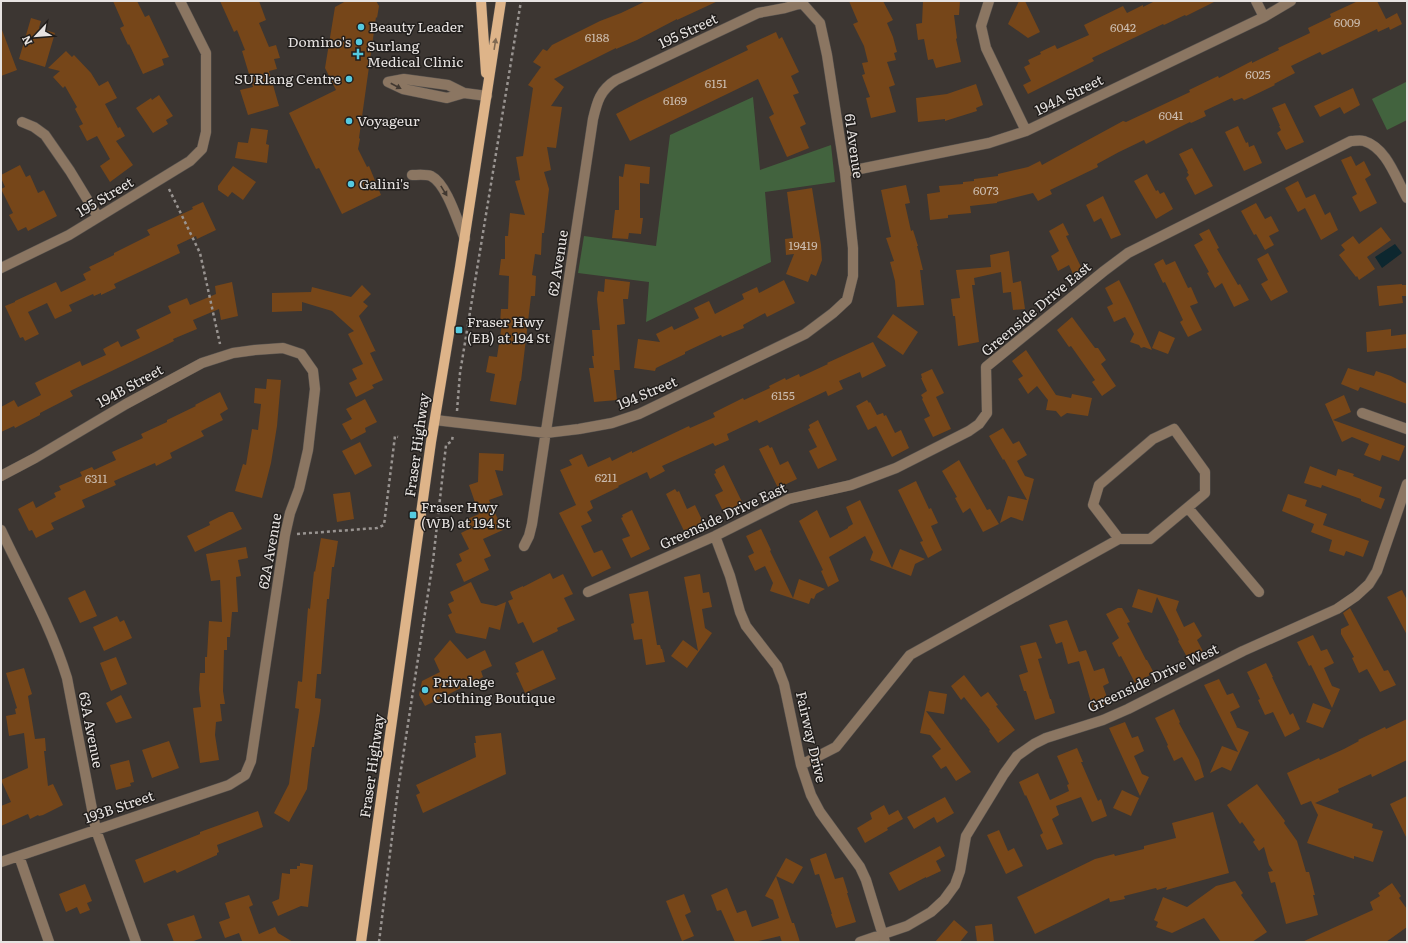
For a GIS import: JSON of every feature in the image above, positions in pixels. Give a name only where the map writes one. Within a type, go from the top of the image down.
[{"type":"main road","name":"Fraser Highway","points":[[481,1],[487,96]]},
{"type":"main road","name":"Fraser Highway","points":[[362,942],[435,420],[465,239],[501,1]]},
{"type":"street","name":"195 Street","points":[[1,268],[69,235],[190,161],[202,149],[206,132],[206,53],[180,1]]},
{"type":"street","points":[[989,1],[981,26],[986,48],[1026,131]]},
{"type":"street","points":[[1256,1],[1264,16]]},
{"type":"street","name":"194A Street","points":[[844,172],[989,143],[1026,131],[1264,16],[1291,1]]},
{"type":"street","name":"195 Street","points":[[597,101],[605,88],[616,80],[758,13],[802,3]]},
{"type":"street","name":"61 Avenue","points":[[802,3],[820,23],[827,55],[844,172],[853,248],[853,276],[848,300]]},
{"type":"street","points":[[464,93],[447,98],[402,90],[388,82],[404,79],[448,85],[464,93],[487,96]]},
{"type":"street","name":"62 Avenue","points":[[524,546],[529,536],[532,524],[597,101]]},
{"type":"street","points":[[22,122],[34,127],[45,136],[70,170],[98,217]]},
{"type":"street","name":"Greenside Drive East","points":[[588,592],[715,536],[789,499],[851,484],[896,468],[979,424],[987,413],[986,368],[1104,271],[1128,253],[1351,141],[1363,141],[1375,146],[1386,159],[1407,198]]},
{"type":"street","points":[[412,175],[430,175],[440,184],[448,198],[465,239]]},
{"type":"street","name":"194 Street","points":[[435,420],[546,433],[612,423],[639,414],[805,334],[848,300]]},
{"type":"street","name":"194B Street","points":[[1,476],[35,458],[126,404],[202,363],[233,352],[283,348]]},
{"type":"street","name":"62A Avenue","points":[[245,775],[251,761],[285,535],[290,513],[299,489],[306,458],[315,389],[313,371],[301,354],[283,348]]},
{"type":"street","points":[[1362,414],[1407,429]]},
{"type":"street","points":[[801,765],[836,747],[910,655],[1119,539],[1150,539],[1205,493],[1205,472],[1174,429],[1153,439],[1099,485],[1093,505],[1119,539]]},
{"type":"street","name":"Greenside Drive West","points":[[860,942],[884,938],[908,926],[931,912],[944,900],[956,885],[966,836],[1004,774],[1017,756],[1034,744],[1046,738],[1103,720],[1128,709],[1243,651],[1337,609],[1356,596],[1369,584],[1377,571],[1407,484]]},
{"type":"street","points":[[1188,508],[1259,592]]},
{"type":"street","name":"63A Avenue","points":[[1,530],[61,658],[67,678],[96,830],[136,942]]},
{"type":"street","name":"Fairway Drive","points":[[715,536],[746,626],[777,666],[784,684],[801,765],[811,795],[820,812],[860,867],[866,880],[884,938]]},
{"type":"street","name":"193B Street","points":[[1,862],[229,785],[245,775]]},
{"type":"street","points":[[18,856],[49,942]]},
{"type":"path","points":[[458,402],[460,373],[521,1]]},
{"type":"path","points":[[169,190],[200,253],[220,344]]},
{"type":"path","points":[[285,535],[377,528],[384,526],[394,436],[398,437]]},
{"type":"path","points":[[379,942],[398,789],[433,561],[446,446],[452,441]]},
{"type":"green space","points":[[1406,82],[1407,120],[1387,130],[1372,99]]},
{"type":"green space","points":[[753,97],[760,170],[831,145],[835,182],[765,192],[771,262],[646,322],[649,282],[578,273],[584,236],[656,246],[670,135]]},
{"type":"water","points":[[1395,244],[1402,253],[1382,268],[1375,257]]},
{"type":"building","points":[[113,1],[137,1],[145,17],[149,15],[169,57],[162,59],[164,65],[143,74],[120,28],[124,26]]},
{"type":"building","points":[[220,1],[259,1],[266,20],[259,23],[269,47],[276,45],[280,58],[274,59],[277,69],[269,71],[279,106],[248,115],[240,90],[253,87],[242,51],[245,50],[237,30],[234,32]]},
{"type":"building","name":"SURlang Centre","points":[[346,1],[376,1],[379,6],[377,18],[376,17],[358,149],[367,167],[369,166],[381,195],[342,214],[319,168],[316,169],[289,113],[336,90],[325,68],[335,7]]},
{"type":"building","points":[[646,1],[718,1],[677,19],[637,40],[616,48],[554,79],[564,87],[551,106],[562,107],[556,148],[547,147],[551,170],[544,172],[549,189],[544,233],[542,233],[541,255],[535,254],[532,275],[536,276],[535,296],[531,296],[521,381],[516,405],[490,401],[495,374],[486,372],[489,356],[497,357],[502,324],[500,324],[501,309],[508,309],[509,276],[499,275],[501,259],[505,259],[505,236],[508,236],[510,213],[525,215],[515,181],[520,180],[516,157],[523,156],[533,88],[528,85],[541,67],[533,62],[543,49],[547,51],[552,45],[600,21]]},
{"type":"building","points":[[849,1],[883,1],[893,20],[887,23],[897,52],[894,53],[896,60],[887,62],[895,85],[889,87],[896,112],[871,118],[866,98],[870,97],[862,75],[865,74],[862,63],[868,62],[864,46],[853,24],[858,22]]},
{"type":"building","points":[[923,1],[960,1],[959,15],[954,15],[956,39],[961,62],[936,68],[933,59],[928,60],[924,39],[918,40],[916,24],[922,23]]},
{"type":"building","points":[[1019,1],[1025,1],[1040,32],[1028,38],[1008,24]]},
{"type":"building","points":[[1155,1],[1216,1],[1186,16],[1185,15],[1164,25],[1163,24],[1092,58],[1094,61],[1028,94],[1023,85],[1031,81],[1024,67],[1030,64],[1028,60],[1055,45],[1057,49],[1089,35],[1084,25],[1123,6],[1127,13]]},
{"type":"building","points":[[1358,1],[1377,1],[1386,19],[1397,13],[1402,24],[1390,30],[1389,27],[1378,32],[1377,29],[1322,55],[1320,52],[1291,66],[1295,73],[1274,84],[1275,85],[1244,100],[1242,98],[1234,101],[1232,98],[1204,111],[1206,116],[1191,123],[1190,122],[1146,144],[1144,140],[1119,152],[1097,164],[1098,167],[1050,190],[1052,194],[1038,201],[1033,193],[997,203],[970,206],[971,213],[948,215],[948,218],[930,220],[927,194],[940,192],[939,186],[963,184],[963,182],[974,181],[974,179],[998,176],[998,174],[1028,167],[1040,161],[1042,165],[1123,121],[1126,122],[1190,92],[1189,90],[1218,76],[1219,78],[1252,61],[1252,63],[1279,50],[1278,48],[1310,33],[1308,28],[1331,17],[1330,14]]},
{"type":"building","points":[[31,18],[41,21],[39,28],[55,33],[45,67],[19,59]]},
{"type":"building","points":[[1,30],[17,70],[1,76]]},
{"type":"building","points":[[776,32],[779,39],[782,37],[799,72],[791,76],[799,93],[793,95],[806,124],[800,127],[809,148],[787,157],[769,117],[774,114],[758,79],[630,141],[616,114],[748,50],[746,46]]},
{"type":"building","points":[[66,51],[72,57],[74,55],[91,73],[99,86],[108,81],[117,98],[105,104],[118,128],[120,127],[125,136],[116,141],[133,165],[110,182],[100,166],[110,159],[97,136],[87,141],[79,126],[83,124],[75,109],[77,107],[65,86],[63,88],[53,77],[60,71],[48,68]]},
{"type":"building","points":[[976,84],[983,105],[976,108],[977,111],[945,121],[945,119],[918,122],[916,98],[947,94]]},
{"type":"building","points":[[1353,88],[1360,105],[1344,114],[1340,107],[1320,117],[1314,106]]},
{"type":"building","points":[[159,95],[173,116],[166,120],[168,124],[153,133],[136,108],[151,98],[152,100]]},
{"type":"building","points":[[1285,103],[1304,142],[1286,150],[1277,133],[1281,130],[1272,108]]},
{"type":"building","points":[[1238,126],[1246,143],[1248,142],[1249,147],[1254,145],[1262,163],[1244,171],[1225,132]]},
{"type":"building","points":[[251,128],[268,130],[266,144],[269,145],[267,163],[235,158],[238,142],[248,143]]},
{"type":"building","points":[[1192,148],[1213,186],[1195,195],[1186,178],[1189,175],[1187,172],[1188,171],[1179,154]]},
{"type":"building","points":[[1351,156],[1356,166],[1364,161],[1371,175],[1365,179],[1377,203],[1360,212],[1352,197],[1357,194],[1341,160]]},
{"type":"building","points":[[625,164],[650,167],[649,184],[640,183],[640,218],[643,218],[641,234],[629,233],[628,239],[612,238],[615,210],[619,210],[619,176],[623,177]]},
{"type":"building","points":[[20,165],[26,177],[30,175],[38,193],[44,190],[57,216],[28,231],[26,227],[18,231],[9,215],[13,213],[1,189],[5,187],[1,175]]},
{"type":"building","points":[[233,166],[256,182],[243,200],[232,192],[228,197],[218,190],[218,186]]},
{"type":"building","points":[[1147,174],[1156,191],[1158,190],[1160,194],[1164,192],[1173,209],[1156,219],[1134,181]]},
{"type":"building","points":[[1298,181],[1306,198],[1315,194],[1325,215],[1330,212],[1338,230],[1321,240],[1305,208],[1298,212],[1285,188]]},
{"type":"building","points":[[906,185],[910,203],[905,204],[911,231],[913,230],[918,246],[923,270],[920,270],[924,305],[897,307],[895,281],[890,262],[894,261],[886,238],[891,237],[881,190]]},
{"type":"building","points":[[812,188],[822,260],[816,276],[811,274],[808,282],[786,274],[794,254],[786,255],[785,239],[793,238],[787,192]]},
{"type":"building","points":[[1103,196],[1121,235],[1111,239],[1101,218],[1094,222],[1086,205]]},
{"type":"building","points":[[203,202],[216,230],[197,239],[196,236],[177,245],[180,253],[114,284],[116,288],[101,295],[101,293],[94,296],[93,294],[69,305],[72,311],[55,319],[47,303],[28,312],[39,334],[25,341],[23,337],[20,338],[5,306],[56,282],[61,292],[86,280],[83,274],[91,270],[89,267],[150,235],[147,230],[193,209],[192,207]]},
{"type":"building","points":[[1256,203],[1265,219],[1271,216],[1279,231],[1269,236],[1274,245],[1265,250],[1256,234],[1254,235],[1241,211]]},
{"type":"building","points":[[1063,223],[1069,235],[1066,236],[1082,269],[1073,274],[1069,265],[1058,271],[1051,256],[1059,251],[1049,231]]},
{"type":"building","points":[[1381,227],[1391,240],[1367,257],[1375,269],[1359,280],[1339,255],[1345,250],[1341,245],[1353,236],[1359,244]]},
{"type":"building","points":[[1209,229],[1219,248],[1217,249],[1238,285],[1240,284],[1249,300],[1234,307],[1222,283],[1215,288],[1207,273],[1209,272],[1194,245],[1203,240],[1199,234]]},
{"type":"building","points":[[1009,251],[1013,283],[1021,281],[1025,309],[1013,310],[1011,292],[1003,293],[1001,272],[974,278],[975,285],[972,285],[979,342],[958,346],[955,316],[953,316],[951,299],[960,298],[956,270],[991,267],[990,255]]},
{"type":"building","points":[[1268,253],[1288,292],[1271,301],[1261,284],[1268,280],[1257,259]]},
{"type":"building","points":[[1163,259],[1166,265],[1175,261],[1188,288],[1191,287],[1198,303],[1190,306],[1202,330],[1188,337],[1180,322],[1183,320],[1165,282],[1163,283],[1154,264]]},
{"type":"building","points":[[605,279],[630,282],[628,299],[623,299],[625,324],[617,325],[620,370],[614,370],[617,400],[594,402],[589,368],[594,368],[592,356],[594,356],[592,330],[600,330],[597,299],[598,291],[604,292]]},
{"type":"building","points":[[784,280],[795,303],[767,317],[765,313],[743,325],[744,328],[722,337],[721,335],[685,352],[685,354],[656,368],[655,371],[634,368],[638,339],[660,342],[656,334],[672,326],[674,330],[699,318],[694,308],[709,301],[715,314],[744,299],[742,294],[757,287],[759,293]]},
{"type":"building","points":[[1119,280],[1152,350],[1144,347],[1141,348],[1139,345],[1130,342],[1134,334],[1125,317],[1114,322],[1107,307],[1113,304],[1105,288]]},
{"type":"building","points":[[232,282],[238,316],[221,320],[219,309],[193,320],[197,329],[173,339],[174,341],[70,391],[73,396],[15,428],[14,426],[1,432],[1,407],[14,400],[18,407],[41,395],[35,383],[80,361],[82,366],[106,355],[103,349],[118,341],[121,347],[140,338],[136,330],[171,313],[168,306],[187,298],[190,305],[216,294],[215,286]]},
{"type":"building","points":[[362,285],[371,294],[363,302],[368,306],[359,316],[376,352],[370,353],[383,380],[372,385],[374,388],[356,397],[349,383],[357,379],[352,369],[363,364],[348,334],[354,331],[332,311],[302,302],[302,311],[272,312],[272,293],[311,292],[312,287],[351,297]]},
{"type":"building","points":[[1407,285],[1407,296],[1402,296],[1403,303],[1379,306],[1377,286]]},
{"type":"building","points":[[893,314],[918,332],[903,355],[877,337]]},
{"type":"building","points":[[1072,317],[1106,360],[1101,364],[1116,386],[1102,396],[1092,382],[1095,380],[1071,346],[1069,347],[1057,330]]},
{"type":"building","points":[[1391,329],[1391,336],[1407,334],[1407,348],[1367,352],[1366,332]]},
{"type":"building","points":[[1159,331],[1175,338],[1168,354],[1152,348]]},
{"type":"building","points":[[873,342],[886,366],[862,378],[860,372],[839,381],[843,389],[828,396],[826,391],[759,423],[757,420],[727,434],[729,440],[715,446],[713,443],[662,466],[665,471],[650,479],[647,472],[590,501],[593,508],[587,512],[592,521],[581,526],[594,553],[602,550],[611,568],[592,577],[559,513],[576,505],[560,470],[572,465],[569,460],[582,454],[588,467],[610,457],[612,461],[689,426],[690,428],[715,417],[713,413],[743,398],[744,400],[770,388],[769,386],[785,378],[786,380],[799,374],[800,377]]},
{"type":"building","points":[[1026,350],[1056,395],[1071,398],[1072,394],[1092,398],[1088,416],[1067,413],[1061,417],[1056,411],[1046,410],[1048,400],[1037,386],[1028,394],[1018,379],[1023,376],[1012,361]]},
{"type":"building","points":[[1348,368],[1374,376],[1376,371],[1407,384],[1407,404],[1360,387],[1358,391],[1341,384]]},
{"type":"building","points":[[932,369],[944,393],[936,397],[951,429],[933,437],[924,419],[930,416],[921,395],[927,391],[921,378],[921,374]]},
{"type":"building","points":[[267,379],[281,380],[277,426],[271,463],[262,498],[235,491],[243,464],[246,465],[252,429],[258,430],[261,404],[254,403],[255,388],[266,389]]},
{"type":"building","points":[[220,392],[228,409],[220,414],[223,420],[201,431],[204,436],[170,453],[172,458],[156,466],[155,463],[114,481],[116,485],[82,500],[85,507],[51,523],[54,529],[36,538],[32,530],[29,531],[18,509],[33,501],[36,508],[56,497],[54,493],[61,490],[59,486],[82,476],[80,472],[92,467],[94,470],[116,460],[112,452],[143,438],[141,434],[167,422],[167,420]]},
{"type":"building","points":[[1344,395],[1351,412],[1333,420],[1405,446],[1399,461],[1382,455],[1380,461],[1364,455],[1369,444],[1352,437],[1342,442],[1325,404]]},
{"type":"building","points":[[365,399],[377,422],[365,428],[366,432],[351,440],[342,424],[352,419],[346,409]]},
{"type":"building","points":[[867,400],[869,403],[870,402],[877,415],[883,413],[884,416],[886,415],[895,433],[901,430],[909,448],[892,457],[876,426],[868,430],[856,406]]},
{"type":"building","points":[[818,420],[837,460],[818,469],[809,451],[817,447],[808,429],[810,428],[809,425]]},
{"type":"building","points":[[1003,428],[1013,444],[1019,441],[1027,455],[1017,461],[1025,476],[1034,479],[1023,521],[1011,517],[1000,523],[1008,496],[1027,500],[989,436]]},
{"type":"building","points":[[360,442],[372,466],[355,475],[342,451]]},
{"type":"building","points":[[768,445],[770,448],[772,447],[780,465],[788,461],[797,479],[778,488],[759,449]]},
{"type":"building","points":[[479,453],[504,454],[503,471],[495,470],[503,495],[489,500],[503,530],[483,539],[491,556],[484,559],[489,570],[464,582],[456,564],[462,561],[459,554],[469,549],[461,533],[469,529],[465,520],[479,514],[469,485],[478,482]]},
{"type":"building","points":[[959,460],[987,510],[990,509],[999,524],[983,532],[970,508],[963,513],[955,498],[957,497],[942,471]]},
{"type":"building","points":[[724,465],[743,504],[724,513],[715,495],[723,491],[714,474],[716,473],[715,470]]},
{"type":"building","points":[[1310,466],[1336,476],[1338,469],[1354,474],[1353,476],[1382,487],[1379,497],[1385,499],[1381,509],[1361,501],[1361,499],[1322,485],[1321,488],[1304,483]]},
{"type":"building","points":[[916,481],[929,509],[931,508],[938,523],[931,526],[942,550],[928,558],[920,542],[923,541],[898,490]]},
{"type":"building","points":[[675,489],[677,492],[679,491],[687,509],[695,505],[704,524],[685,533],[666,494]]},
{"type":"building","points":[[350,492],[354,519],[337,522],[333,494]]},
{"type":"building","points":[[1288,494],[1307,500],[1305,506],[1327,514],[1323,525],[1369,541],[1363,557],[1346,551],[1344,556],[1329,551],[1332,540],[1311,532],[1314,524],[1282,511]]},
{"type":"building","points":[[860,500],[892,568],[900,549],[925,559],[915,564],[911,576],[870,560],[873,552],[865,536],[829,557],[839,581],[828,587],[821,571],[823,570],[799,521],[817,510],[830,538],[853,524],[846,507]]},
{"type":"building","points":[[632,510],[650,549],[631,558],[622,539],[630,536],[621,518],[623,517],[622,515]]},
{"type":"building","points":[[229,512],[233,512],[242,529],[195,552],[187,536],[210,525],[209,522]]},
{"type":"building","points":[[761,529],[793,598],[799,579],[825,589],[816,594],[814,599],[811,598],[809,604],[770,591],[773,583],[765,566],[755,571],[748,556],[754,553],[746,536]]},
{"type":"building","points":[[321,538],[338,541],[334,567],[332,567],[329,599],[327,599],[321,674],[317,674],[315,698],[321,699],[320,711],[314,747],[312,747],[307,789],[289,822],[274,813],[289,784],[299,709],[295,708],[298,681],[302,682],[308,608],[310,609],[314,571],[315,572]]},
{"type":"building","points":[[246,547],[248,558],[238,560],[241,576],[236,577],[238,612],[232,612],[230,637],[227,637],[227,650],[224,650],[223,691],[225,704],[220,704],[222,721],[216,722],[215,735],[219,760],[200,763],[193,708],[201,707],[199,689],[200,673],[205,673],[205,657],[207,657],[209,621],[222,622],[220,580],[211,581],[206,554]]},
{"type":"building","points":[[550,573],[553,579],[563,574],[573,594],[564,598],[575,620],[557,628],[558,631],[533,643],[523,622],[518,624],[508,601],[513,599],[510,592]]},
{"type":"building","points":[[700,574],[703,593],[709,592],[712,607],[702,609],[705,628],[712,633],[687,668],[671,656],[683,640],[698,651],[684,577]]},
{"type":"building","points":[[471,582],[481,603],[496,606],[506,602],[500,630],[489,627],[486,639],[456,633],[448,615],[452,613],[448,604],[454,601],[450,592]]},
{"type":"building","points":[[1138,589],[1179,601],[1176,610],[1184,627],[1194,622],[1202,636],[1197,640],[1205,655],[1191,664],[1157,597],[1152,613],[1132,607]]},
{"type":"building","points":[[85,590],[97,616],[80,623],[68,598]]},
{"type":"building","points":[[1402,590],[1407,600],[1407,635],[1387,597]]},
{"type":"building","points":[[648,591],[657,645],[660,645],[662,649],[665,662],[646,665],[642,639],[634,640],[631,624],[634,623],[629,594]]},
{"type":"building","points":[[1118,608],[1122,608],[1130,622],[1127,623],[1154,673],[1135,683],[1121,656],[1119,657],[1112,643],[1119,638],[1106,614]]},
{"type":"building","points":[[1350,608],[1384,671],[1388,670],[1396,685],[1380,692],[1367,669],[1359,673],[1352,658],[1354,657],[1341,634],[1341,629],[1349,625],[1343,613]]},
{"type":"building","points":[[117,616],[120,622],[124,620],[132,638],[104,651],[93,627]]},
{"type":"building","points":[[1067,620],[1079,652],[1086,650],[1094,671],[1104,668],[1109,683],[1103,686],[1109,703],[1093,709],[1079,661],[1068,664],[1062,642],[1056,644],[1049,625]]},
{"type":"building","points":[[1313,635],[1321,651],[1327,649],[1334,663],[1324,668],[1332,686],[1340,689],[1332,708],[1311,665],[1309,666],[1297,642]]},
{"type":"building","points":[[450,640],[467,659],[485,650],[492,666],[481,671],[483,677],[425,706],[419,695],[422,681],[440,672],[434,659]]},
{"type":"building","points":[[1036,642],[1042,658],[1038,659],[1055,713],[1035,720],[1026,691],[1024,691],[1019,675],[1028,672],[1020,646]]},
{"type":"building","points":[[543,650],[556,679],[525,693],[516,673],[519,672],[515,663]]},
{"type":"building","points":[[116,657],[127,684],[111,691],[100,663]]},
{"type":"building","points":[[1266,663],[1290,715],[1293,713],[1300,729],[1285,737],[1273,712],[1265,715],[1258,700],[1260,699],[1247,672]]},
{"type":"building","points":[[24,668],[32,694],[28,696],[35,739],[45,738],[46,751],[44,751],[48,786],[53,784],[63,805],[43,815],[38,815],[30,819],[28,814],[1,826],[1,806],[11,802],[1,780],[28,768],[24,733],[9,736],[6,716],[16,714],[15,709],[17,708],[6,673]]},
{"type":"building","points":[[964,675],[981,697],[988,692],[998,705],[996,706],[1015,730],[998,743],[989,731],[990,730],[964,697],[961,700],[951,686]]},
{"type":"building","points":[[1219,679],[1227,695],[1233,693],[1240,707],[1230,712],[1236,727],[1249,732],[1231,771],[1222,767],[1210,773],[1222,746],[1238,752],[1204,685]]},
{"type":"building","points":[[929,691],[947,694],[944,714],[926,711],[971,772],[956,781],[946,766],[941,769],[932,756],[941,749],[930,735],[920,733]]},
{"type":"building","points":[[121,695],[132,718],[116,723],[106,703]]},
{"type":"building","points":[[1313,703],[1331,710],[1323,728],[1306,722]]},
{"type":"building","points":[[1174,709],[1180,722],[1179,723],[1199,760],[1204,777],[1195,781],[1182,757],[1174,761],[1155,718]]},
{"type":"building","points":[[1407,719],[1407,760],[1372,777],[1371,774],[1338,789],[1339,792],[1315,803],[1373,824],[1372,828],[1383,831],[1373,862],[1354,856],[1354,859],[1307,843],[1318,815],[1311,801],[1301,805],[1287,773],[1319,758],[1320,760],[1344,749],[1359,741],[1358,740],[1385,727],[1386,729]]},
{"type":"building","points":[[1125,722],[1132,738],[1138,736],[1144,751],[1134,756],[1142,774],[1149,777],[1140,796],[1109,728]]},
{"type":"building","points":[[501,733],[506,774],[423,813],[416,795],[420,793],[416,785],[476,757],[474,743],[476,743],[475,736]]},
{"type":"building","points":[[169,741],[179,768],[152,778],[142,750]]},
{"type":"building","points":[[1077,748],[1083,762],[1081,762],[1098,801],[1101,799],[1107,816],[1092,822],[1081,797],[1056,806],[1059,815],[1052,819],[1063,844],[1047,850],[1040,835],[1043,833],[1019,782],[1038,773],[1050,800],[1069,791],[1067,785],[1069,784],[1057,756]]},
{"type":"building","points":[[129,760],[134,782],[130,783],[131,786],[116,790],[110,765]]},
{"type":"building","points":[[1257,784],[1285,821],[1284,823],[1297,841],[1306,872],[1309,872],[1318,915],[1286,924],[1275,882],[1271,883],[1268,872],[1273,871],[1269,865],[1264,847],[1259,851],[1253,842],[1255,840],[1242,822],[1240,824],[1227,805]]},
{"type":"building","points":[[1122,790],[1139,798],[1131,816],[1113,808]]},
{"type":"building","points":[[1407,796],[1407,839],[1390,804]]},
{"type":"building","points":[[945,797],[954,813],[937,823],[934,817],[914,829],[907,817]]},
{"type":"building","points":[[884,805],[889,815],[898,810],[903,819],[887,828],[888,830],[865,843],[857,828],[872,819],[870,813]]},
{"type":"building","points":[[258,811],[263,827],[217,845],[219,852],[217,855],[177,873],[175,870],[144,883],[135,860],[200,834],[200,832]]},
{"type":"building","points":[[1213,812],[1229,873],[1166,890],[1167,887],[1157,890],[1156,888],[1124,896],[1125,899],[1110,902],[1109,898],[1035,934],[1017,897],[1095,859],[1144,849],[1144,846],[1176,838],[1172,823]]},
{"type":"building","points":[[999,830],[1008,851],[1014,848],[1023,866],[1006,874],[987,835]]},
{"type":"building","points":[[940,846],[945,856],[936,861],[941,871],[899,891],[889,873]]},
{"type":"building","points":[[826,853],[835,879],[843,877],[856,922],[836,928],[819,874],[815,875],[810,859]]},
{"type":"building","points":[[786,858],[803,867],[793,884],[776,876]]},
{"type":"building","points":[[300,863],[313,865],[308,907],[301,906],[278,916],[272,902],[279,899],[282,873],[290,874],[290,869],[297,869],[297,866],[300,866]]},
{"type":"building","points":[[776,876],[800,942],[782,942],[780,936],[754,942],[735,942],[721,910],[717,911],[711,895],[727,888],[737,913],[746,910],[752,927],[779,918],[773,900],[765,896]]},
{"type":"building","points":[[1235,881],[1243,893],[1241,895],[1267,932],[1252,942],[1221,942],[1204,918],[1172,933],[1156,927],[1158,922],[1154,920],[1163,897],[1187,907],[1216,886]]},
{"type":"building","points":[[1392,883],[1401,896],[1399,898],[1407,909],[1407,927],[1386,942],[1302,942],[1373,910],[1370,902],[1380,896],[1378,893]]},
{"type":"building","points":[[85,884],[92,901],[87,903],[90,910],[80,914],[77,907],[66,912],[59,894]]},
{"type":"building","points":[[684,894],[691,912],[685,915],[694,936],[682,941],[666,901]]},
{"type":"building","points":[[249,895],[253,905],[249,907],[259,934],[275,927],[278,933],[293,942],[239,942],[242,941],[239,933],[225,938],[219,922],[230,918],[225,903]]},
{"type":"building","points":[[194,915],[202,938],[191,942],[174,942],[167,924]]},
{"type":"building","points":[[954,920],[968,932],[960,942],[935,942]]},
{"type":"building","points":[[992,924],[994,942],[977,942],[975,926]]},
{"type":"place","name":"Beauty Leader","points":[[361,27]]},
{"type":"place","name":"Domino's","points":[[359,42]]},
{"type":"place","name":"Surlang Medical Clinic","points":[[358,54]]},
{"type":"place","name":"SURlang Centre","points":[[349,79]]},
{"type":"place","name":"Voyageur","points":[[349,121]]},
{"type":"place","name":"Galini's","points":[[351,184]]},
{"type":"place","name":"Fraser Hwy (EB) at 194 St","points":[[459,330]]},
{"type":"place","name":"Fraser Hwy (WB) at 194 St","points":[[413,515]]},
{"type":"place","name":"Privalege Clothing Boutique","points":[[425,690]]}]
